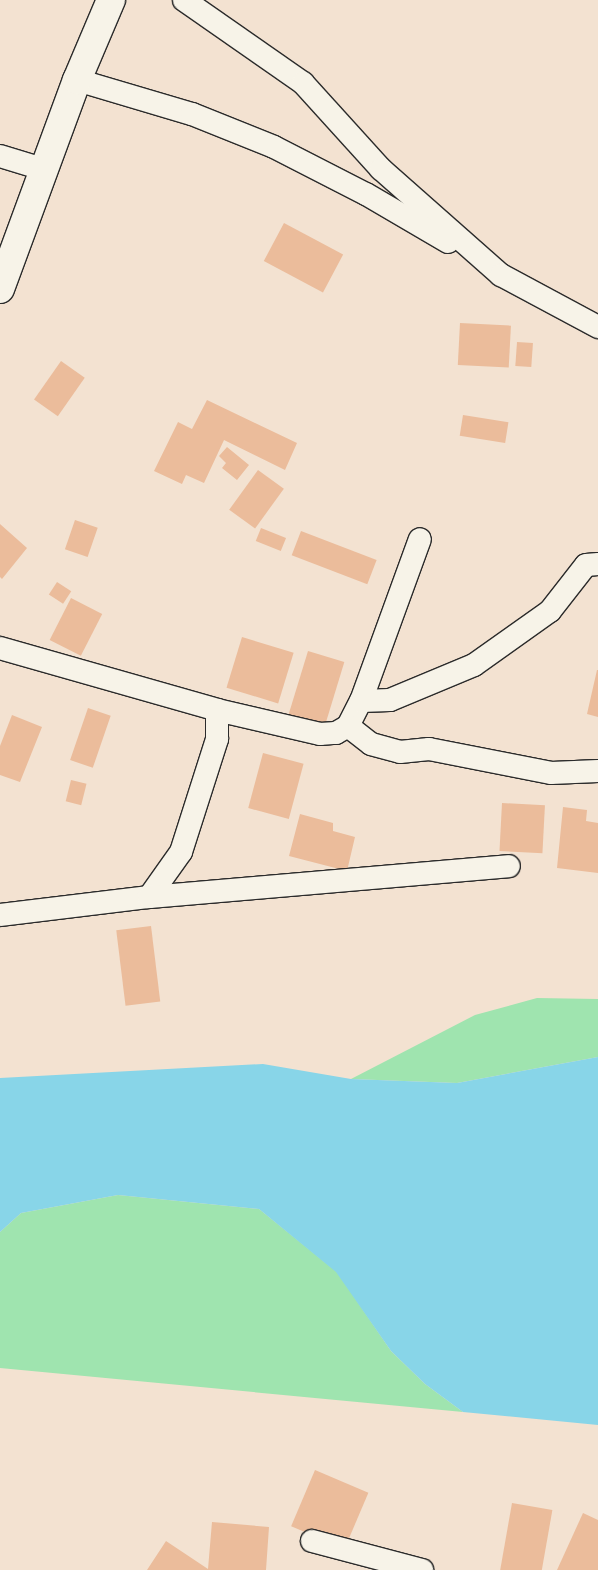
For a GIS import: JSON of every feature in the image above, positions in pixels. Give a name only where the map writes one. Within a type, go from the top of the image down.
[{"type":"main road","points":[[0,289],[46,170],[77,80],[111,0]]},
{"type":"street","points":[[184,0],[303,82],[381,169],[501,275]]},
{"type":"street","points":[[77,80],[192,114],[274,147],[366,194],[501,275],[598,327]]},
{"type":"street","points":[[0,156],[46,170]]},
{"type":"street","points":[[0,648],[217,710],[320,734],[336,733],[348,726],[361,701],[420,539]]},
{"type":"street","points":[[361,701],[390,700],[474,664],[550,611],[586,565],[598,564]]},
{"type":"street","points":[[149,897],[181,852],[217,738],[217,710]]},
{"type":"street","points":[[348,726],[371,744],[400,752],[429,749],[550,773],[598,786]]},
{"type":"street","points":[[550,773],[598,771]]},
{"type":"street","points":[[0,915],[149,897],[509,866]]},
{"type":"street","points":[[312,1541],[422,1570]]},
{"type":"green space","points":[[537,998],[598,999],[598,1057],[457,1083],[351,1079],[475,1015]]},
{"type":"green space","points":[[118,1195],[259,1209],[337,1272],[391,1351],[425,1384],[463,1412],[0,1368],[0,1232],[21,1213]]},
{"type":"water","points":[[598,1057],[598,1425],[463,1412],[425,1384],[391,1351],[336,1272],[259,1209],[118,1195],[21,1213],[0,1232],[0,1078],[263,1064],[351,1079],[457,1083]]},
{"type":"building","points":[[284,223],[343,254],[323,292],[264,261]]},
{"type":"building","points":[[460,323],[511,326],[509,368],[458,365]]},
{"type":"building","points":[[517,342],[533,343],[531,367],[515,366]]},
{"type":"building","points":[[61,361],[85,378],[58,416],[34,400]]},
{"type":"building","points":[[207,400],[297,443],[285,470],[224,440],[204,483],[186,475],[182,484],[154,471],[178,422],[192,429]]},
{"type":"building","points":[[463,415],[508,422],[505,443],[460,436]]},
{"type":"building","points":[[227,447],[249,465],[237,480],[222,468],[226,463],[219,456]]},
{"type":"building","points":[[258,470],[284,489],[255,528],[229,510]]},
{"type":"building","points":[[75,520],[98,528],[88,557],[65,549]]},
{"type":"building","points":[[0,524],[27,548],[2,579],[0,577]]},
{"type":"building","points":[[261,528],[286,538],[281,551],[256,541]]},
{"type":"building","points":[[301,531],[377,560],[367,584],[292,555]]},
{"type":"building","points":[[57,582],[71,591],[63,604],[49,595]]},
{"type":"building","points":[[71,598],[102,614],[81,656],[50,640]]},
{"type":"building","points":[[242,637],[294,653],[278,703],[227,688]]},
{"type":"building","points":[[308,651],[344,662],[324,727],[288,716]]},
{"type":"building","points":[[598,670],[598,717],[587,714]]},
{"type":"building","points":[[88,708],[111,716],[93,768],[70,760]]},
{"type":"building","points":[[12,715],[42,727],[20,782],[0,775],[0,746]]},
{"type":"building","points":[[263,753],[304,764],[289,819],[248,808]]},
{"type":"building","points":[[71,780],[87,784],[81,805],[66,801]]},
{"type":"building","points":[[502,803],[545,805],[542,853],[499,851]]},
{"type":"building","points":[[563,807],[587,810],[586,821],[598,823],[598,873],[557,868]]},
{"type":"building","points":[[300,814],[333,823],[333,831],[355,837],[347,871],[289,856]]},
{"type":"building","points":[[151,926],[160,1001],[126,1006],[116,930]]},
{"type":"building","points":[[315,1470],[368,1493],[345,1549],[291,1526]]},
{"type":"building","points":[[512,1503],[552,1510],[542,1570],[500,1570]]},
{"type":"building","points":[[583,1513],[598,1520],[598,1570],[557,1570]]},
{"type":"building","points":[[212,1522],[269,1527],[266,1570],[147,1570],[166,1541],[208,1569]]}]
